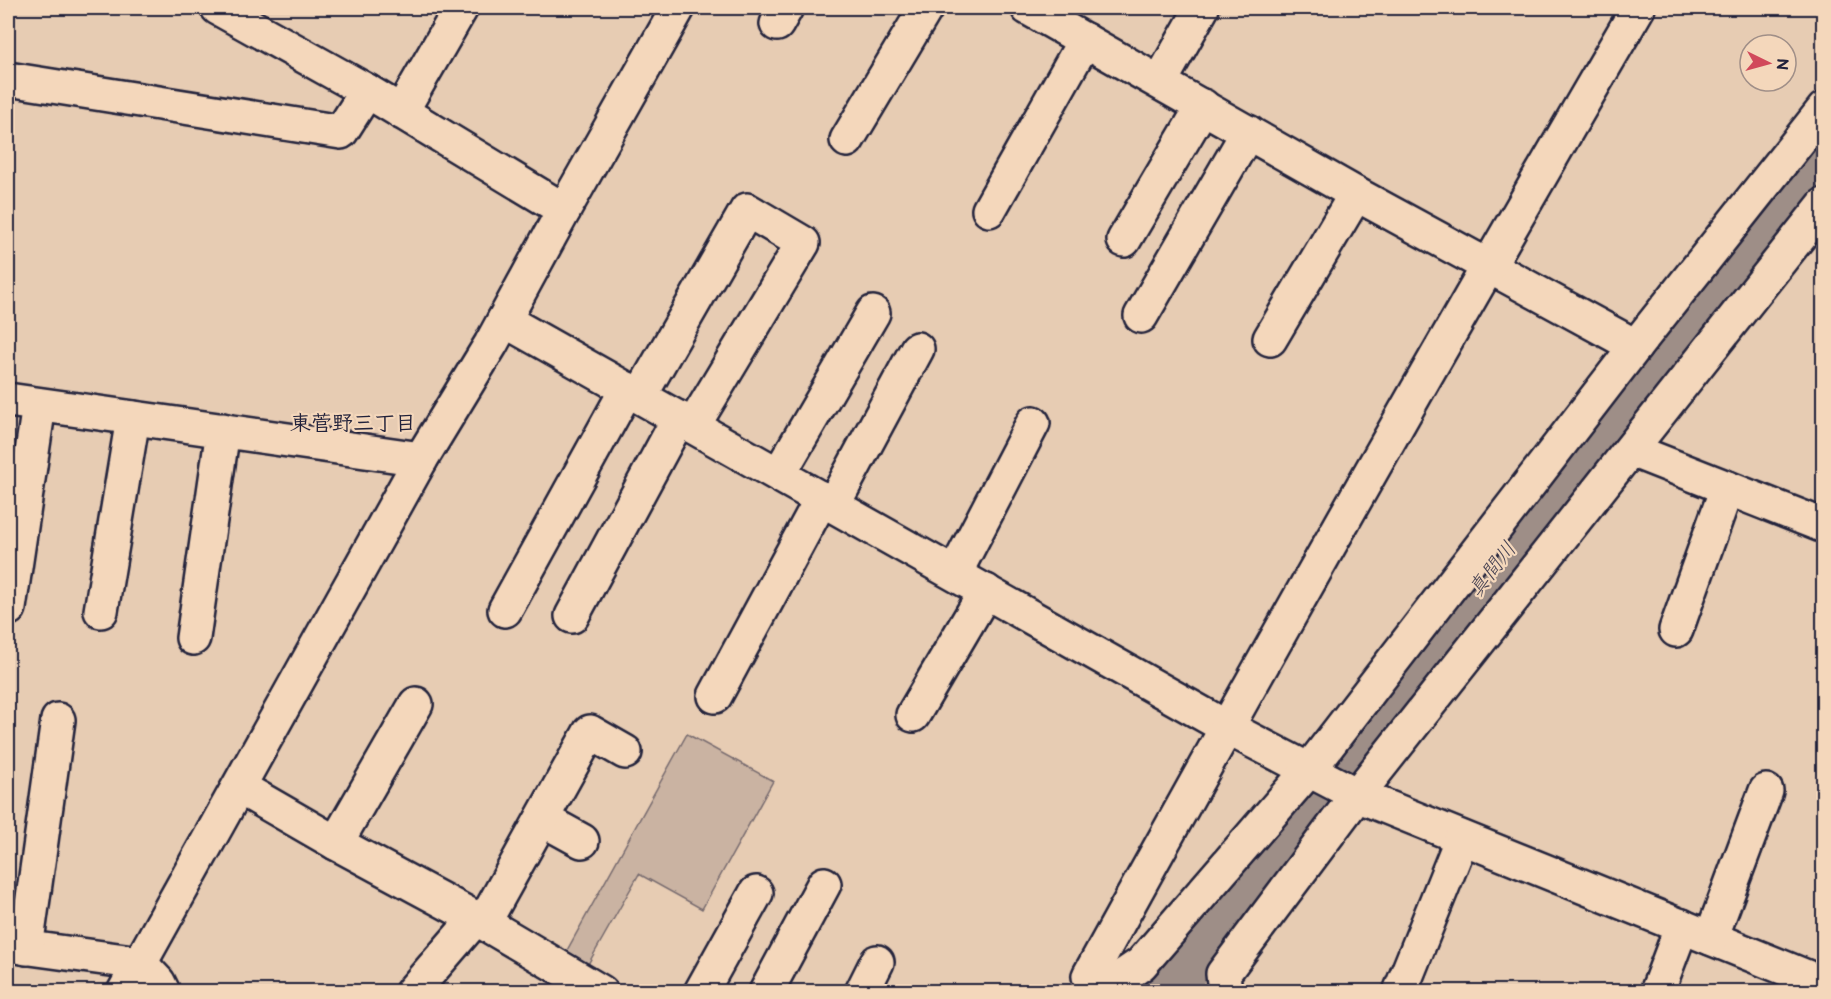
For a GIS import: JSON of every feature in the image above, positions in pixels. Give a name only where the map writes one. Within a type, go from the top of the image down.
[{"type":"street","points":[[218,8],[367,92],[564,210]]},
{"type":"street","points":[[401,112],[461,8]]},
{"type":"street","points":[[124,992],[421,459],[504,320],[678,8]]},
{"type":"street","points":[[847,140],[926,8]]},
{"type":"street","points":[[1028,8],[1070,24],[1160,82],[1356,194],[1635,347]]},
{"type":"street","points":[[1160,82],[1202,8]]},
{"type":"street","points":[[1638,8],[1488,265],[1226,727],[1089,976],[1108,989],[1141,964],[1308,771],[1635,347],[1824,109]]},
{"type":"street","points":[[989,210],[1070,24]]},
{"type":"street","points":[[8,79],[341,132],[367,92]]},
{"type":"street","points":[[1124,240],[1203,106]]},
{"type":"street","points":[[1141,316],[1248,132]]},
{"type":"street","points":[[1270,339],[1356,194]]},
{"type":"street","points":[[1224,983],[1357,795],[1824,206]]},
{"type":"street","points":[[505,610],[634,393],[747,210],[803,243],[686,422],[572,616]]},
{"type":"street","points":[[779,474],[873,313]]},
{"type":"street","points":[[504,320],[1308,771],[1357,795],[1824,984]]},
{"type":"street","points":[[715,696],[917,349]]},
{"type":"street","points":[[22,402],[421,459]]},
{"type":"street","points":[[8,473],[22,402]]},
{"type":"street","points":[[9,608],[22,402]]},
{"type":"street","points":[[101,611],[133,418]]},
{"type":"street","points":[[955,573],[1033,423]]},
{"type":"street","points":[[193,638],[223,430]]},
{"type":"street","points":[[1630,450],[1824,526]]},
{"type":"street","points":[[1676,630],[1727,488]]},
{"type":"street","points":[[913,715],[986,591]]},
{"type":"street","points":[[336,843],[416,704]]},
{"type":"street","points":[[58,720],[17,946],[140,963],[158,982],[163,992]]},
{"type":"street","points":[[412,992],[469,926],[491,910],[590,732],[625,752]]},
{"type":"street","points":[[239,788],[479,920],[602,992]]},
{"type":"street","points":[[1657,992],[1696,932],[1767,791]]},
{"type":"street","points":[[542,819],[582,841]]},
{"type":"street","points":[[1400,992],[1462,838]]},
{"type":"street","points":[[766,992],[824,884]]},
{"type":"street","points":[[701,992],[756,893]]},
{"type":"street","points":[[862,992],[877,962]]},
{"type":"shaded area","points":[[687,734],[773,781],[702,909],[639,874],[587,966],[565,954]]},
{"type":"waterway","name":"真間川","points":[[1160,992],[1641,375],[1824,147]]},
{"type":"district","name":"東菅野三丁目","points":[[353,423]]}]
